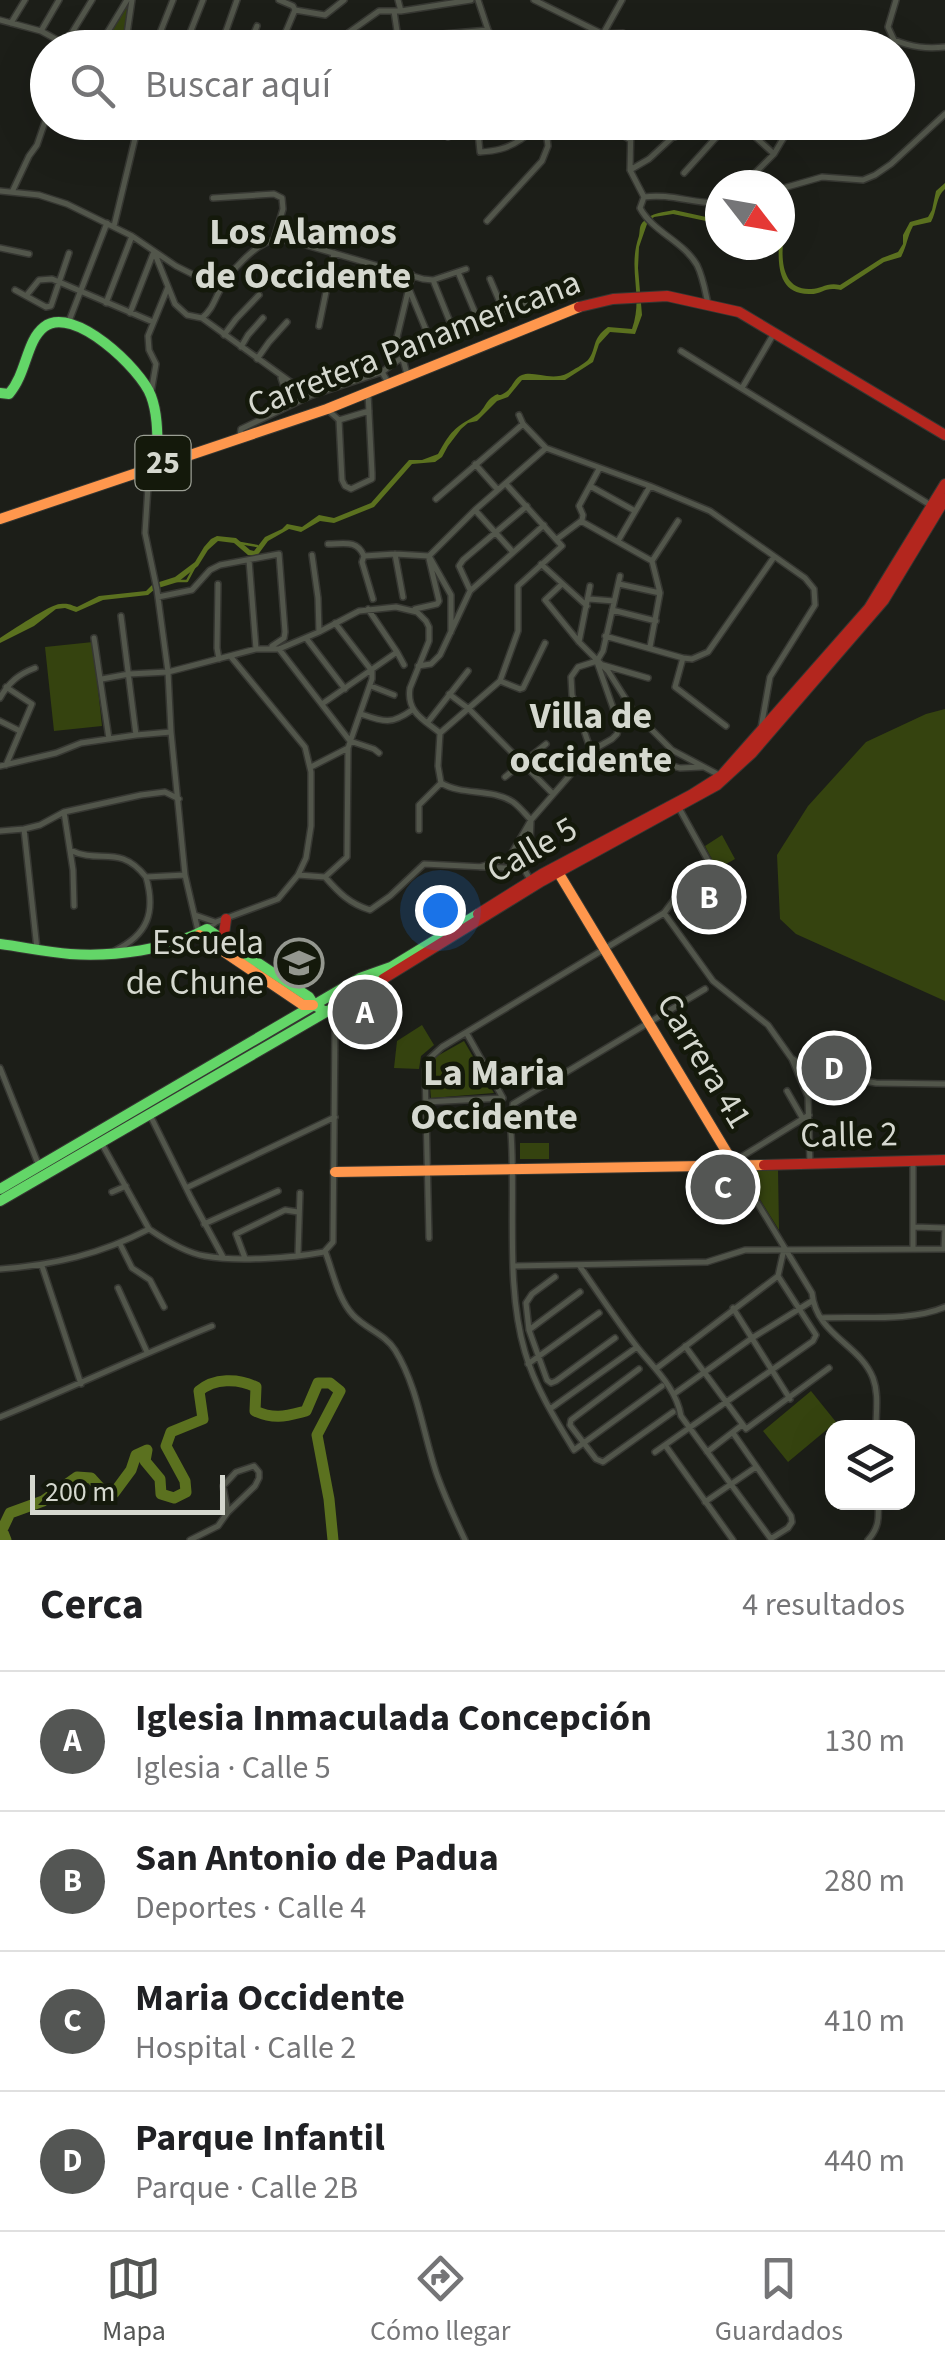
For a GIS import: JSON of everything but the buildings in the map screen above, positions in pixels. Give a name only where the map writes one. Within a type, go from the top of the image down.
[{"type":"main road","name":"Carretera Panamericana","points":[[0,519],[328,409],[569,310],[613,299],[667,296],[739,312],[944,435]]},
{"type":"main road","points":[[0,393],[9,394],[18,383],[37,333],[52,322],[69,321],[90,332],[142,378],[150,394],[154,467]]},
{"type":"main road","name":"Calle 5","points":[[0,1202],[150,1116],[278,1033],[314,1005],[360,978],[391,967],[531,881],[721,776],[868,608],[945,484]]},
{"type":"main road","name":"Calle 5","points":[[0,1189],[278,1033],[326,1012],[558,872],[718,786],[861,630],[884,600],[945,499]]},
{"type":"main road","name":"Carrera 41","points":[[558,872],[734,1164]]},
{"type":"main road","points":[[0,944],[73,955],[111,952],[203,931]]},
{"type":"main road","points":[[203,931],[309,997],[314,1005]]},
{"type":"main road","points":[[203,931],[294,999],[326,1012]]},
{"type":"main road","points":[[203,931],[219,944]]},
{"type":"main road","points":[[292,1019],[297,1009],[294,999]]},
{"type":"main road","name":"Calle 2","points":[[335,1172],[945,1160]]},
{"type":"street","points":[[11,24],[26,0]]},
{"type":"street","points":[[42,30],[59,0]]},
{"type":"street","points":[[76,30],[92,0]]},
{"type":"street","points":[[110,30],[130,0]]},
{"type":"street","points":[[126,30],[130,0]]},
{"type":"street","points":[[161,30],[173,0]]},
{"type":"street","points":[[191,30],[203,0]]},
{"type":"street","points":[[226,30],[237,0]]},
{"type":"street","points":[[280,0],[325,15],[344,0]]},
{"type":"street","points":[[398,0],[398,30]]},
{"type":"street","points":[[352,30],[379,11],[470,0]]},
{"type":"street","points":[[478,0],[488,30]]},
{"type":"street","points":[[534,0],[595,30]]},
{"type":"street","points":[[605,30],[621,2],[612,0]]},
{"type":"street","points":[[889,30],[896,0]]},
{"type":"street","points":[[286,30],[295,5]]},
{"type":"street","points":[[0,20],[37,30]]},
{"type":"street","points":[[255,30],[257,26]]},
{"type":"street","points":[[915,47],[945,47]]},
{"type":"street","points":[[795,185],[822,177],[862,180],[875,175],[945,114]]},
{"type":"street","points":[[13,190],[38,140]]},
{"type":"street","points":[[69,321],[111,225],[134,140]]},
{"type":"street","points":[[478,140],[480,152],[501,150],[521,140]]},
{"type":"street","points":[[487,221],[542,161],[547,140]]},
{"type":"street","points":[[629,140],[630,170],[644,196],[640,208],[656,228],[696,262],[708,304]]},
{"type":"street","points":[[630,170],[672,140]]},
{"type":"street","points":[[684,173],[714,140]]},
{"type":"street","points":[[759,140],[774,154]]},
{"type":"street","points":[[758,170],[782,140]]},
{"type":"street","points":[[0,191],[39,195],[67,204],[132,236],[176,266],[220,288]]},
{"type":"street","points":[[213,198],[274,194],[282,198],[283,209],[274,240]]},
{"type":"street","points":[[644,196],[660,194],[705,204]]},
{"type":"street","points":[[106,302],[132,236]]},
{"type":"street","points":[[202,318],[234,268],[274,240],[292,241],[433,280],[466,269]]},
{"type":"street","points":[[0,248],[29,254]]},
{"type":"street","points":[[154,252],[175,304],[187,315],[202,318],[310,396]]},
{"type":"street","points":[[130,312],[154,252]]},
{"type":"street","points":[[15,290],[51,306],[68,253]]},
{"type":"street","points":[[319,326],[334,253]]},
{"type":"street","points":[[458,272],[479,322]]},
{"type":"street","points":[[408,376],[397,337],[412,275]]},
{"type":"street","points":[[26,296],[45,278],[153,322]]},
{"type":"street","points":[[490,279],[504,312]]},
{"type":"street","points":[[433,280],[454,332]]},
{"type":"street","points":[[150,394],[156,364],[148,336],[168,287]]},
{"type":"street","points":[[409,289],[431,342]]},
{"type":"street","points":[[224,335],[259,296]]},
{"type":"street","points":[[240,439],[241,429],[281,409],[382,372],[431,342],[532,301]]},
{"type":"street","points":[[242,347],[263,318]]},
{"type":"street","points":[[257,358],[287,322]]},
{"type":"street","points":[[742,388],[774,332]]},
{"type":"street","points":[[681,351],[932,506]]},
{"type":"street","points":[[382,372],[389,384]]},
{"type":"street","points":[[280,375],[286,393],[281,409]]},
{"type":"street","points":[[328,409],[338,420],[342,480],[351,489],[372,479],[368,393]]},
{"type":"street","points":[[338,420],[369,411]]},
{"type":"street","points":[[518,415],[546,448],[710,511],[805,578],[814,589],[816,605],[770,677],[761,732]]},
{"type":"street","points":[[436,498],[523,424]]},
{"type":"street","points":[[364,556],[429,556],[546,448]]},
{"type":"street","points":[[475,464],[498,490]]},
{"type":"street","points":[[154,467],[145,533],[158,593],[168,672],[185,875],[203,931]]},
{"type":"street","points":[[531,881],[524,869],[531,820],[505,798],[452,790],[441,783],[440,733],[500,681],[518,631],[518,586],[581,521],[580,506],[600,469]]},
{"type":"street","points":[[506,484],[560,543]]},
{"type":"street","points":[[590,486],[635,511]]},
{"type":"street","points":[[618,541],[650,486]]},
{"type":"street","points":[[470,591],[459,566],[526,506]]},
{"type":"street","points":[[475,510],[512,552]]},
{"type":"street","points":[[581,521],[652,561],[660,594],[650,647]]},
{"type":"street","points":[[652,561],[678,521]]},
{"type":"street","points":[[418,666],[430,664],[440,654],[470,591],[544,525]]},
{"type":"street","points":[[328,544],[354,544],[360,548],[373,600]]},
{"type":"street","points":[[158,593],[192,590],[210,570],[230,561],[279,554],[285,632],[284,638],[270,648]]},
{"type":"street","points":[[395,554],[403,597]]},
{"type":"street","points":[[312,555],[319,632]]},
{"type":"street","points":[[102,679],[168,672],[256,649],[278,649],[351,614],[368,610],[437,604],[429,556]]},
{"type":"street","points":[[429,556],[451,594],[450,636]]},
{"type":"street","points":[[605,636],[684,658],[708,652],[774,557]]},
{"type":"street","points":[[249,560],[256,649]]},
{"type":"street","points":[[542,564],[588,602],[614,601]]},
{"type":"street","points":[[480,867],[508,858],[531,820],[553,794],[592,751],[617,734],[618,725],[598,662],[620,576]]},
{"type":"street","points":[[218,584],[219,658]]},
{"type":"street","points":[[562,584],[545,600],[608,671],[634,712],[672,750],[721,776]]},
{"type":"street","points":[[618,584],[660,594]]},
{"type":"street","points":[[579,642],[590,586]]},
{"type":"street","points":[[411,609],[426,621],[430,634],[408,696],[412,710],[440,733]]},
{"type":"street","points":[[368,610],[404,665],[386,661]]},
{"type":"street","points":[[612,610],[656,620]]},
{"type":"street","points":[[121,616],[136,735]]},
{"type":"street","points":[[298,875],[325,877],[347,857],[349,744],[372,686],[372,671],[335,624]]},
{"type":"street","points":[[94,638],[109,738]]},
{"type":"street","points":[[306,638],[346,689]]},
{"type":"street","points":[[500,681],[520,689],[526,684],[545,642]]},
{"type":"street","points":[[278,649],[349,744]]},
{"type":"street","points":[[321,704],[397,652]]},
{"type":"street","points":[[203,931],[278,899],[298,875],[310,843],[311,767],[305,747],[231,656]]},
{"type":"street","points":[[684,658],[675,687],[726,726]]},
{"type":"street","points":[[592,751],[572,695],[571,677],[578,667],[598,662],[648,678]]},
{"type":"street","points":[[0,698],[21,674],[35,668]]},
{"type":"street","points":[[428,722],[468,671]]},
{"type":"street","points":[[372,686],[394,694]]},
{"type":"street","points":[[2,767],[32,704],[6,687]]},
{"type":"street","points":[[449,694],[553,794]]},
{"type":"street","points":[[361,714],[384,722],[398,720],[412,710]]},
{"type":"street","points":[[0,721],[20,731]]},
{"type":"street","points":[[2,767],[81,743],[171,732]]},
{"type":"street","points":[[311,767],[349,744],[374,748],[379,753]]},
{"type":"street","points":[[505,776],[546,744]]},
{"type":"street","points":[[654,761],[680,768],[705,767]]},
{"type":"street","points":[[419,830],[419,805],[441,783]]},
{"type":"street","points":[[0,831],[24,829],[64,812],[165,792],[179,800]]},
{"type":"street","points":[[429,1238],[425,1070],[430,1058],[664,913],[679,893],[708,874],[710,869],[678,808]]},
{"type":"street","points":[[64,812],[74,906]]},
{"type":"street","points":[[24,829],[38,949]]},
{"type":"street","points":[[70,850],[83,856],[114,855],[130,862],[146,877],[151,895],[150,914],[142,931],[111,952]]},
{"type":"street","points":[[73,870],[83,856]]},
{"type":"street","points":[[325,877],[352,904],[370,910],[424,864],[524,869]]},
{"type":"street","points":[[146,877],[185,875]]},
{"type":"street","points":[[664,913],[713,981],[768,1025],[792,1058],[808,1097],[810,1164]]},
{"type":"street","points":[[195,914],[203,931]]},
{"type":"street","points":[[662,1386],[574,1450],[548,1406],[528,1364],[518,1326],[513,1104],[705,989]]},
{"type":"street","points":[[102,1144],[148,1229],[169,1242],[203,1256],[245,1258],[325,1252],[333,1242],[336,1116],[335,1024],[326,1012]]},
{"type":"street","points":[[426,1102],[504,1098],[467,1034]]},
{"type":"street","points":[[792,1058],[812,1072],[876,1083],[945,1084]]},
{"type":"street","points":[[0,1068],[39,1166]]},
{"type":"street","points":[[802,1081],[812,1072]]},
{"type":"street","points":[[787,1091],[806,1117]]},
{"type":"street","points":[[150,1116],[223,1257]]},
{"type":"street","points":[[186,1188],[336,1116]]},
{"type":"street","points":[[734,1164],[806,1117]]},
{"type":"street","points":[[913,1161],[913,1248]]},
{"type":"street","name":"Carrera 41","points":[[734,1164],[812,1293],[821,1318],[871,1374],[876,1392],[876,1420]]},
{"type":"street","points":[[112,1192],[126,1186]]},
{"type":"street","points":[[204,1224],[278,1191]]},
{"type":"street","points":[[298,1254],[300,1193]]},
{"type":"street","points":[[245,1258],[236,1234],[286,1210],[298,1212]]},
{"type":"street","points":[[514,1266],[707,1262],[745,1250],[784,1248],[944,1249],[944,1228],[914,1226]]},
{"type":"street","points":[[0,1269],[42,1266],[90,1255],[148,1229]]},
{"type":"street","points":[[120,1244],[132,1268],[150,1280],[164,1307]]},
{"type":"street","points":[[656,1369],[778,1276],[784,1248]]},
{"type":"street","points":[[325,1252],[352,1314],[394,1348],[464,1540]]},
{"type":"street","points":[[579,1265],[674,1394],[681,1416],[770,1540],[788,1528],[791,1516],[732,1433]]},
{"type":"street","points":[[42,1266],[80,1384]]},
{"type":"street","points":[[655,1452],[813,1340],[816,1335],[778,1276]]},
{"type":"street","points":[[554,1277],[526,1300],[529,1330],[547,1380],[553,1382],[614,1338]]},
{"type":"street","points":[[118,1288],[147,1352]]},
{"type":"street","points":[[529,1330],[580,1292]]},
{"type":"street","points":[[674,1394],[813,1300]]},
{"type":"street","points":[[821,1318],[931,1313],[945,1307]]},
{"type":"street","points":[[733,1308],[790,1399]]},
{"type":"street","points":[[528,1364],[599,1313]]},
{"type":"street","points":[[0,1416],[212,1326]]},
{"type":"street","points":[[685,1346],[744,1427]]},
{"type":"street","points":[[548,1406],[637,1347]]},
{"type":"street","points":[[707,1452],[790,1399],[830,1368]]},
{"type":"street","points":[[639,1369],[572,1419],[570,1425],[596,1459],[603,1462],[674,1412]]},
{"type":"street","points":[[665,1445],[733,1540]]},
{"type":"street","points":[[190,1540],[218,1526],[248,1494],[260,1478],[254,1466],[236,1472],[223,1486],[228,1512]]},
{"type":"street","points":[[705,1502],[756,1466]]},
{"type":"street","points":[[868,1540],[879,1521],[878,1510]]},
{"type":"shaded area","points":[[127,0],[132,0],[128,30],[109,30]]},
{"type":"shaded area","points":[[945,183],[931,222],[913,226],[901,257],[884,262],[841,290],[797,292],[782,278],[779,260],[784,260],[787,276],[799,287],[840,285],[898,252],[910,222],[928,217],[936,191]]},
{"type":"shaded area","points":[[674,210],[705,217],[705,221],[673,214],[654,217],[647,224],[639,247],[642,315],[635,334],[610,332],[599,344],[593,362],[565,380],[522,380],[508,397],[461,429],[442,457],[435,462],[412,464],[374,507],[334,523],[320,521],[301,532],[289,529],[268,541],[257,556],[248,555],[234,543],[218,541],[198,566],[178,582],[148,595],[103,600],[76,612],[56,609],[34,626],[0,643],[0,638],[55,605],[77,607],[99,596],[146,591],[153,584],[175,577],[195,562],[217,536],[236,538],[254,551],[265,537],[287,524],[302,527],[319,515],[334,518],[371,503],[409,460],[438,454],[454,431],[478,414],[491,398],[506,392],[520,376],[568,373],[588,360],[599,336],[608,327],[632,329],[640,226],[658,213]]},
{"type":"shaded area","points":[[93,642],[102,726],[54,731],[45,647]]},
{"type":"shaded area","points":[[945,709],[945,1001],[796,934],[780,919],[777,855],[808,806],[866,742]]},
{"type":"shaded area","points":[[722,835],[735,859],[717,869],[705,846]]},
{"type":"shaded area","points":[[716,881],[725,897],[701,912],[692,896]]},
{"type":"shaded area","points":[[422,1025],[434,1045],[421,1056],[419,1069],[394,1068],[397,1041]]},
{"type":"shaded area","points":[[464,1041],[494,1093],[431,1098],[432,1059]]},
{"type":"shaded area","points":[[520,1143],[549,1143],[549,1159],[520,1159]]},
{"type":"shaded area","points":[[741,1169],[778,1169],[779,1230]]},
{"type":"shaded area","points":[[811,1391],[834,1420],[825,1420],[825,1431],[788,1462],[763,1431]]},
{"type":"waterway","points":[[240,543],[257,546]]},
{"type":"waterway","points":[[177,581],[187,581],[195,566]]},
{"type":"waterway","points":[[6,1540],[2,1530],[10,1513],[43,1501],[77,1477],[91,1478],[102,1490],[114,1493],[131,1470],[136,1455],[147,1450],[145,1461],[160,1479],[161,1494],[174,1498],[186,1492],[185,1481],[166,1446],[171,1432],[203,1419],[199,1391],[226,1381],[256,1387],[255,1411],[275,1416],[306,1411],[318,1383],[330,1383],[340,1391],[317,1435],[333,1540]]},
{"type":"traffic: fast","points":[[0,393],[9,394],[15,386],[33,340],[44,327],[57,322],[72,324],[105,343],[145,384],[154,404],[158,465]]},
{"type":"traffic: fast","points":[[0,1189],[360,978],[391,967],[478,914]]},
{"type":"traffic: fast","points":[[0,944],[61,953],[104,954],[158,947],[207,929],[326,1012]]},
{"type":"traffic: fast","points":[[0,1201],[383,979]]},
{"type":"traffic: slow","points":[[0,519],[327,409],[579,307]]},
{"type":"traffic: slow","points":[[558,872],[735,1166]]},
{"type":"traffic: slow","points":[[199,935],[303,1005],[313,1005]]},
{"type":"traffic: slow","points":[[335,1172],[764,1165]]},
{"type":"traffic: jam","points":[[579,307],[613,299],[667,296],[739,312],[945,435]]},
{"type":"traffic: jam","points":[[478,914],[542,874],[721,776],[869,608],[945,484]]},
{"type":"traffic: jam","points":[[383,979],[542,881],[717,785],[752,753],[884,600],[945,499]]},
{"type":"traffic: jam","points":[[223,942],[226,919]]},
{"type":"traffic: jam","points":[[764,1165],[945,1160]]},
{"type":"place","name":"San Antonio de Padua","points":[[709,897]]},
{"type":"place","name":"Escuela de Chune","points":[[299,963]]},
{"type":"place","name":"Iglesia Inmaculada Concepción","points":[[365,1012]]},
{"type":"place","name":"Parque Infantil","points":[[834,1068]]},
{"type":"place","name":"Maria Occidente","points":[[723,1187]]},
{"type":"district","name":"Los Alamos de Occidente","points":[[303,254]]},
{"type":"district","name":"Villa de occidente","points":[[591,738]]},
{"type":"district","name":"La Maria Occidente","points":[[494,1095]]}]
